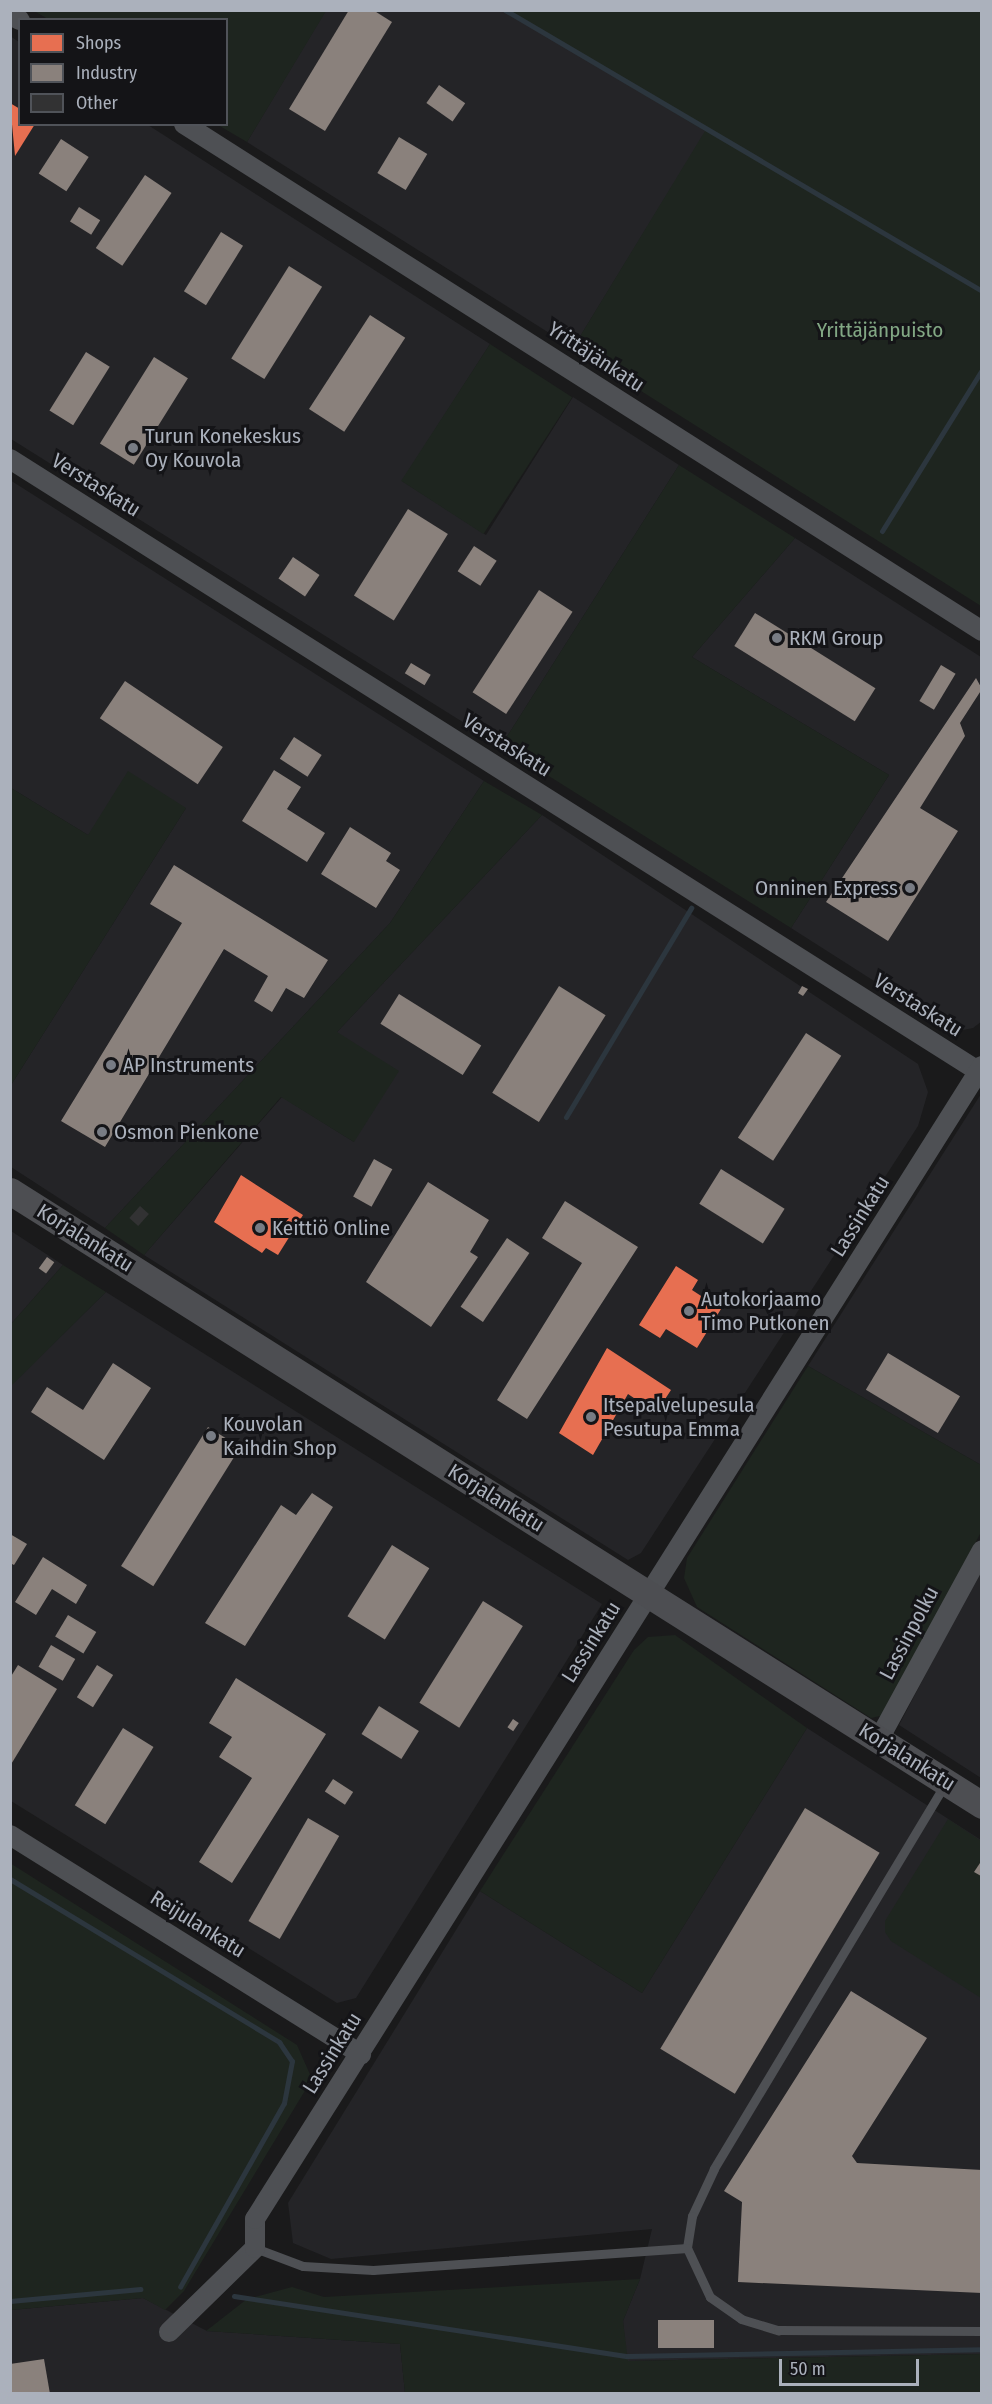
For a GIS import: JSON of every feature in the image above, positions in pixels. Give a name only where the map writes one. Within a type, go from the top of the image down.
[{"type":"street","name":"Yrittäjänkatu","points":[[186,126],[981,631]]},
{"type":"street","name":"Verstaskatu","points":[[10,459],[980,1069]]},
{"type":"street","name":"Lassinkatu","points":[[255,2248],[255,2219],[980,1069]]},
{"type":"street","name":"Korjalankatu","points":[[10,1191],[981,1805]]},
{"type":"street","name":"Lassinpolku","points":[[879,1740],[981,1550]]},
{"type":"street","name":"Reijulankatu","points":[[10,1835],[361,2054]]},
{"type":"street","points":[[169,2332],[255,2248]]},
{"type":"lane","points":[[946,1782],[714,2169],[692,2216],[687,2248],[710,2297],[741,2319],[778,2330],[981,2331]]},
{"type":"lane","points":[[255,2248],[303,2266],[374,2270],[687,2248]]},
{"type":"shaded area","points":[[326,10],[505,11],[706,131],[573,348],[247,142]]},
{"type":"shaded area","points":[[10,36],[18,41],[18,126],[150,126],[490,344],[402,481],[486,535],[573,397],[679,465],[501,746],[11,439]]},
{"type":"shaded area","points":[[10,480],[484,781],[390,923],[105,1228],[11,1167],[11,1085],[186,808],[88,835],[11,788]]},
{"type":"shaded area","points":[[795,538],[981,657],[982,1021],[973,1028],[958,1031],[940,1023],[791,928],[889,775],[692,657]]},
{"type":"shaded area","points":[[542,815],[918,1064],[928,1092],[918,1126],[641,1553],[628,1560],[144,1255],[282,1097],[354,1142],[337,1032]]},
{"type":"shaded area","points":[[981,1094],[981,1465],[808,1366]]},
{"type":"shaded area","points":[[11,1231],[63,1265],[11,1324]]},
{"type":"shaded area","points":[[106,1292],[602,1604],[356,1998],[337,2003],[11,1801],[10,1386]]},
{"type":"shaded area","points":[[981,1569],[981,1778],[899,1725]]},
{"type":"shaded area","points":[[807,1728],[981,1840],[981,2354],[627,2361],[623,2321],[640,2279],[652,2229],[331,2259],[293,2243],[288,2203],[480,1891],[642,1993]]},
{"type":"shaded area","points":[[143,2298],[207,2331],[400,2344],[405,2393],[11,2394],[11,2310]]},
{"type":"green space","points":[[34,11],[326,11],[247,142],[220,126],[228,126],[228,18],[46,18]]},
{"type":"green space","name":"Yrittäjänpuisto","points":[[505,11],[981,11],[981,606],[573,348],[705,131]]},
{"type":"green space","points":[[490,344],[572,397],[483,534],[401,481]]},
{"type":"green space","points":[[679,465],[795,538],[692,657],[889,775],[791,928],[501,746]]},
{"type":"green space","points":[[128,771],[186,808],[11,1085],[11,788],[88,835]]},
{"type":"green space","points":[[484,781],[542,815],[337,1032],[399,1071],[354,1142],[281,1097],[144,1255],[105,1228],[390,923]]},
{"type":"green space","points":[[63,1265],[106,1292],[11,1386],[11,1324]]},
{"type":"green space","points":[[808,1366],[981,1465],[981,1532],[885,1715],[871,1718],[697,1607],[684,1578],[687,1558]]},
{"type":"green space","points":[[675,1635],[807,1728],[642,1993],[480,1891],[634,1650],[648,1637]]},
{"type":"green space","points":[[948,1819],[981,1841],[981,1998],[891,1941],[885,1932],[885,1921]]},
{"type":"green space","points":[[10,1863],[297,2045],[312,2079],[184,2291],[165,2310],[143,2298],[11,2310]]},
{"type":"green space","points":[[640,2279],[623,2321],[628,2361],[981,2354],[981,2393],[405,2393],[400,2344],[206,2331],[247,2299],[292,2287],[324,2297]]},
{"type":"building: Shops","points":[[10,103],[18,108],[18,126],[34,126],[15,156]]},
{"type":"building: Shops","points":[[241,1175],[303,1215],[278,1255],[266,1248],[262,1253],[214,1222]]},
{"type":"building: Shops","points":[[676,1266],[698,1280],[692,1290],[721,1309],[697,1348],[666,1329],[660,1338],[639,1325]]},
{"type":"building: Shops","points":[[607,1348],[671,1390],[656,1413],[628,1394],[593,1455],[559,1433]]},
{"type":"building: Industry","points":[[349,10],[373,10],[392,22],[325,131],[289,109]]},
{"type":"building: Industry","points":[[439,85],[465,103],[453,121],[426,103]]},
{"type":"building: Industry","points":[[399,137],[427,154],[406,190],[377,173]]},
{"type":"building: Industry","points":[[61,139],[89,157],[66,191],[39,173]]},
{"type":"building: Industry","points":[[145,175],[172,193],[122,266],[96,248]]},
{"type":"building: Industry","points":[[79,207],[100,220],[91,235],[70,221]]},
{"type":"building: Industry","points":[[221,232],[243,246],[206,305],[184,291]]},
{"type":"building: Industry","points":[[289,266],[322,287],[264,379],[231,358]]},
{"type":"building: Industry","points":[[370,315],[405,338],[344,432],[309,409]]},
{"type":"building: Industry","points":[[86,352],[110,367],[73,425],[49,411]]},
{"type":"building: Industry","points":[[154,357],[188,378],[134,465],[100,444]]},
{"type":"building: Industry","points":[[408,509],[448,534],[394,620],[354,596]]},
{"type":"building: Industry","points":[[474,546],[497,561],[480,586],[458,571]]},
{"type":"building: Industry","points":[[293,557],[320,575],[305,596],[278,579]]},
{"type":"building: Industry","points":[[539,590],[573,612],[506,714],[473,692]]},
{"type":"building: Industry","points":[[755,613],[875,688],[855,721],[734,646]]},
{"type":"building: Industry","points":[[411,663],[431,675],[425,685],[405,673]]},
{"type":"building: Industry","points":[[941,665],[956,674],[934,710],[919,701]]},
{"type":"building: Industry","points":[[976,678],[982,689],[960,723],[965,736],[920,808],[958,831],[888,941],[826,902]]},
{"type":"building: Industry","points":[[125,681],[223,747],[198,784],[100,718]]},
{"type":"building: Industry","points":[[294,737],[322,755],[308,777],[280,759]]},
{"type":"building: Industry","points":[[274,770],[301,787],[287,809],[325,833],[307,862],[242,821]]},
{"type":"building: Industry","points":[[350,827],[391,853],[386,861],[400,870],[376,908],[321,874]]},
{"type":"building: Industry","points":[[174,865],[328,960],[304,998],[286,988],[272,1012],[254,1001],[268,976],[224,949],[105,1147],[61,1121],[182,923],[150,904]]},
{"type":"building: Industry","points":[[559,986],[606,1015],[539,1122],[492,1093]]},
{"type":"building: Industry","points":[[802,986],[808,989],[803,996],[798,993]]},
{"type":"building: Industry","points":[[399,994],[481,1045],[463,1075],[380,1024]]},
{"type":"building: Industry","points":[[806,1033],[841,1056],[773,1161],[738,1138]]},
{"type":"building: Industry","points":[[374,1159],[392,1169],[372,1207],[353,1197]]},
{"type":"building: Industry","points":[[721,1169],[785,1209],[763,1244],[699,1204]]},
{"type":"building: Industry","points":[[428,1182],[489,1220],[470,1252],[478,1257],[431,1327],[366,1282]]},
{"type":"building: Industry","points":[[565,1201],[638,1247],[527,1419],[497,1400],[582,1263],[542,1238]]},
{"type":"building: Industry","points":[[507,1238],[529,1253],[483,1322],[461,1307]]},
{"type":"building: Industry","points":[[47,1257],[54,1262],[46,1274],[39,1268]]},
{"type":"building: Industry","points":[[888,1353],[960,1396],[938,1433],[866,1390]]},
{"type":"building: Industry","points":[[113,1363],[151,1388],[104,1460],[31,1412],[47,1387],[83,1410]]},
{"type":"building: Industry","points":[[208,1427],[240,1447],[153,1586],[121,1566]]},
{"type":"building: Industry","points":[[312,1493],[333,1507],[245,1646],[205,1623],[281,1505],[296,1515]]},
{"type":"building: Industry","points":[[10,1534],[27,1544],[14,1565],[10,1563]]},
{"type":"building: Industry","points":[[392,1545],[429,1568],[385,1640],[347,1616]]},
{"type":"building: Industry","points":[[43,1557],[87,1585],[76,1604],[52,1589],[36,1615],[15,1602]]},
{"type":"building: Industry","points":[[483,1601],[523,1626],[459,1728],[419,1703]]},
{"type":"building: Industry","points":[[68,1615],[96,1632],[83,1653],[55,1636]]},
{"type":"building: Industry","points":[[51,1645],[75,1659],[63,1681],[38,1667]]},
{"type":"building: Industry","points":[[18,1665],[57,1689],[10,1766],[10,1678]]},
{"type":"building: Industry","points":[[97,1665],[113,1675],[93,1707],[77,1697]]},
{"type":"building: Industry","points":[[236,1678],[326,1734],[232,1883],[199,1862],[252,1778],[219,1757],[232,1737],[209,1723]]},
{"type":"building: Industry","points":[[379,1706],[419,1731],[401,1759],[362,1734]]},
{"type":"building: Industry","points":[[513,1719],[519,1723],[513,1731],[507,1727]]},
{"type":"building: Industry","points":[[123,1728],[154,1747],[105,1824],[75,1805]]},
{"type":"building: Industry","points":[[333,1779],[353,1792],[345,1805],[325,1792]]},
{"type":"building: Industry","points":[[805,1808],[880,1853],[735,2094],[660,2049]]},
{"type":"building: Industry","points":[[308,1818],[339,1836],[280,1939],[248,1921]]},
{"type":"building: Industry","points":[[982,1860],[982,1875],[981,1876],[974,1872]]},
{"type":"building: Industry","points":[[851,1991],[927,2038],[852,2156],[857,2163],[982,2170],[982,2293],[738,2282],[742,2202],[724,2191]]},
{"type":"building: Industry","points":[[658,2320],[714,2320],[714,2348],[658,2348]]},
{"type":"building: Industry","points":[[44,2359],[50,2394],[10,2394],[10,2364]]},
{"type":"building: Other","points":[[140,1206],[149,1214],[138,1226],[129,1218]]},
{"type":"waterway","points":[[505,10],[982,291]]},
{"type":"waterway","points":[[882,531],[982,370]]},
{"type":"waterway","points":[[566,1117],[691,908]]},
{"type":"waterway","points":[[10,1879],[279,2042],[292,2061],[284,2103],[180,2287]]},
{"type":"waterway","points":[[10,2301],[140,2289]]},
{"type":"waterway","points":[[234,2296],[627,2356],[982,2349]]},
{"type":"place","name":"Turun Konekeskus Oy Kouvola","points":[[133,448]]},
{"type":"place","name":"RKM Group","points":[[777,638]]},
{"type":"place","name":"Onninen Express","points":[[910,888]]},
{"type":"place","name":"AP Instruments","points":[[111,1065]]},
{"type":"place","name":"Osmon Pienkone","points":[[102,1132]]},
{"type":"place","name":"Keittiö Online","points":[[260,1228]]},
{"type":"place","name":"Autokorjaamo Timo Putkonen","points":[[689,1311]]},
{"type":"place","name":"Itsepalvelupesula Pesutupa Emma","points":[[591,1417]]},
{"type":"place","name":"Kouvolan Kaihdin Shop","points":[[211,1436]]}]
